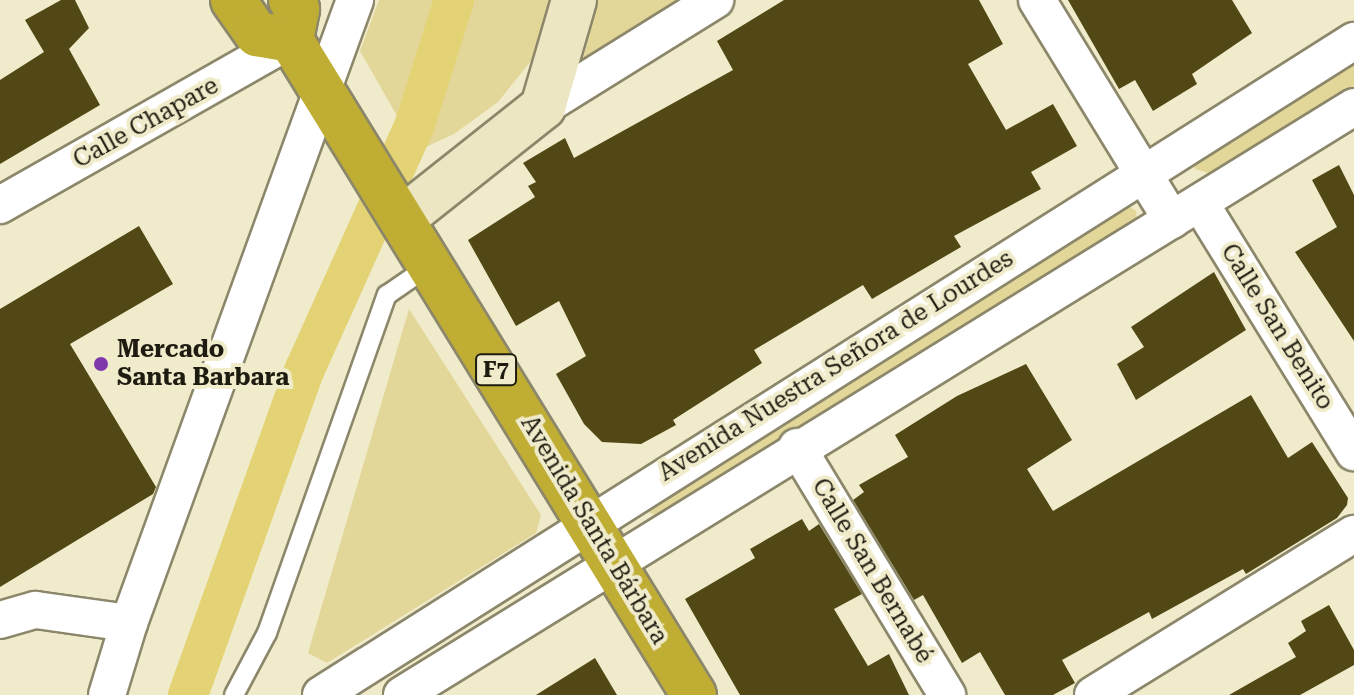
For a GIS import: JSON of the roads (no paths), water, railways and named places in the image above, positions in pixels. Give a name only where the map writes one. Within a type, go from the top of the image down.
[{"type":"highway","points":[[233,0],[257,34],[291,20]]},
{"type":"highway","name":"Avenida Santa Bárbara","points":[[291,20],[321,89],[694,695]]},
{"type":"street","points":[[107,695],[129,623],[355,0]]},
{"type":"street","points":[[543,107],[574,0]]},
{"type":"street","points":[[398,211],[543,107],[715,0]]},
{"type":"street","name":"Calle San Benito","points":[[1037,0],[1142,173],[1186,211],[1354,452]]},
{"type":"street","name":"Calle Chapare","points":[[0,205],[291,20]]},
{"type":"street","name":"Avenida Nuestra Señora de Lourdes","points":[[321,695],[589,521],[1354,41]]},
{"type":"street","name":"Avenida Nuestra Señora de Lourdes","points":[[402,695],[615,565],[797,447],[1354,107]]},
{"type":"street","name":"Calle San Bernabé","points":[[797,447],[947,695]]},
{"type":"street","points":[[1103,692],[1354,534]]},
{"type":"street","points":[[0,620],[36,610],[129,623]]},
{"type":"lane","points":[[234,695],[267,633],[387,295],[432,265]]},
{"type":"waterway","points":[[188,695],[305,369],[415,124],[454,0]]},
{"type":"place","name":"Mercado Santa Barbara","points":[[101,364]]}]
